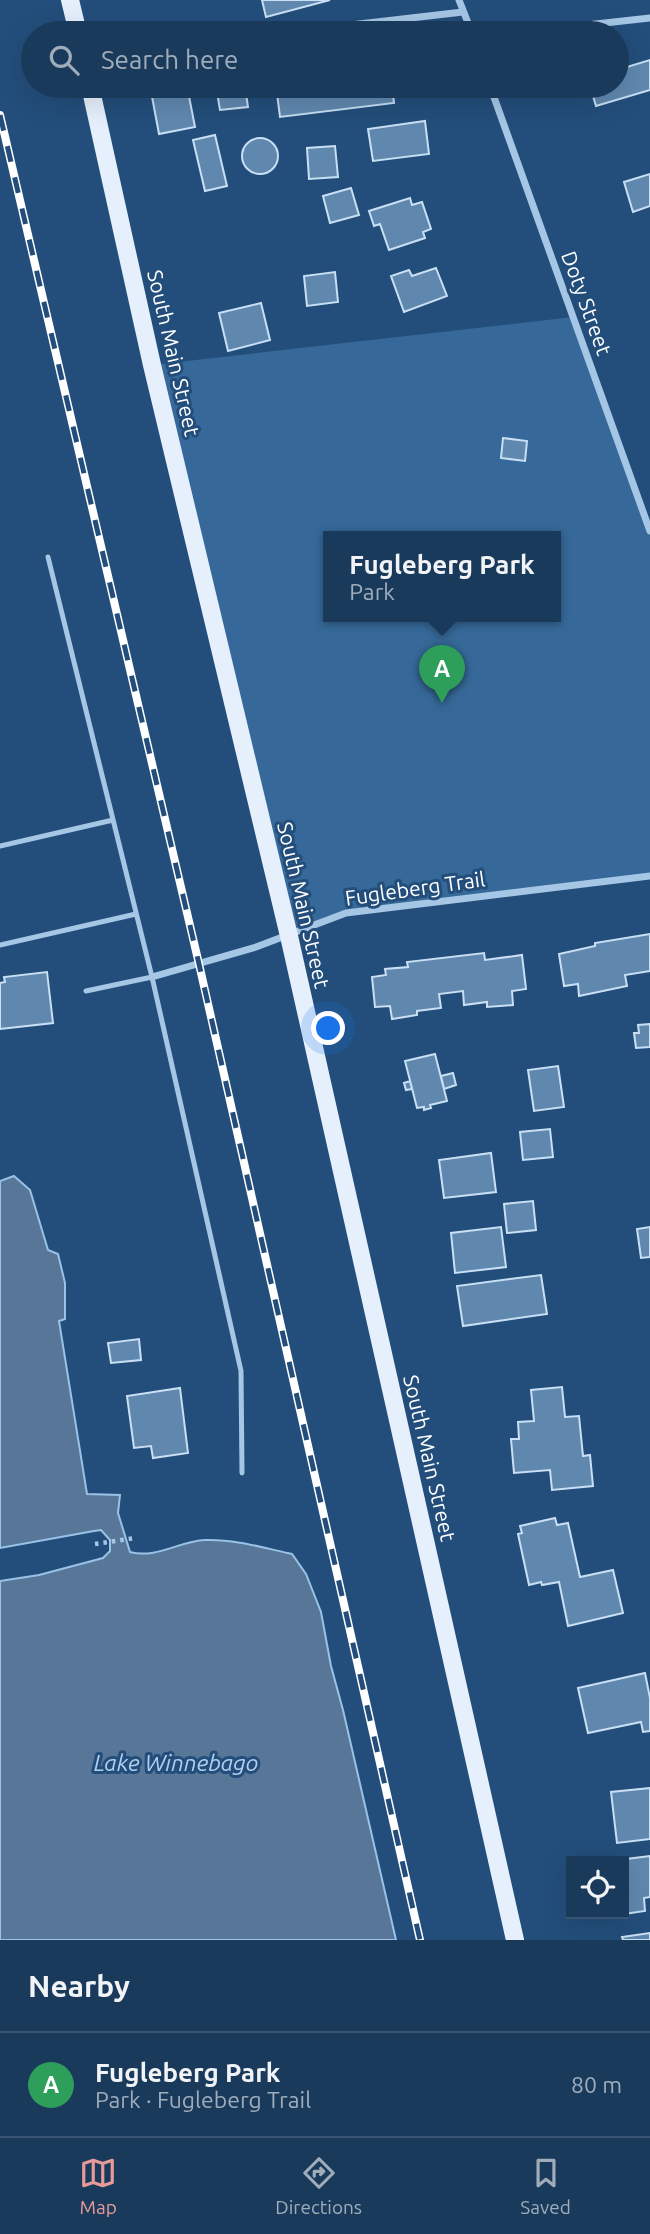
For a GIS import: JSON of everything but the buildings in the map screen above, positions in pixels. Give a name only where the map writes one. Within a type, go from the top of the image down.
[{"type":"main road","points":[[70,0],[75,21]]},
{"type":"main road","name":"South Main Street","points":[[93,98],[152,365],[289,936],[515,1940]]},
{"type":"street","points":[[459,0],[466,21]]},
{"type":"street","points":[[385,21],[463,12]]},
{"type":"street","points":[[623,21],[650,18]]},
{"type":"street","name":"Doty Street","points":[[494,98],[650,531]]},
{"type":"street","name":"Fugleberg Trail","points":[[152,977],[289,936],[317,922],[346,913],[650,876]]},
{"type":"lane","points":[[48,557],[152,977],[242,1371],[242,1473]]},
{"type":"lane","points":[[0,846],[113,820]]},
{"type":"lane","points":[[0,945],[136,914]]},
{"type":"lane","points":[[86,991],[152,977]]},
{"type":"path","points":[[95,1544],[136,1538]]},
{"type":"shaded area","points":[[573,317],[650,531],[650,876],[346,913],[289,936],[152,365]]},
{"type":"water","name":"Lake Winnebago","points":[[14,1176],[30,1190],[48,1250],[58,1254],[65,1283],[65,1319],[59,1321],[87,1494],[120,1495],[118,1513],[130,1552],[159,1552],[195,1541],[227,1541],[292,1554],[306,1574],[321,1612],[331,1666],[396,1940],[0,1940],[0,1581],[39,1575],[103,1558],[110,1551],[110,1540],[101,1530],[0,1548],[0,1181]]},
{"type":"railway","points":[[0,115],[199,964],[420,1940]]},
{"type":"place","name":"Fugleberg Park","points":[[442,703]]}]
